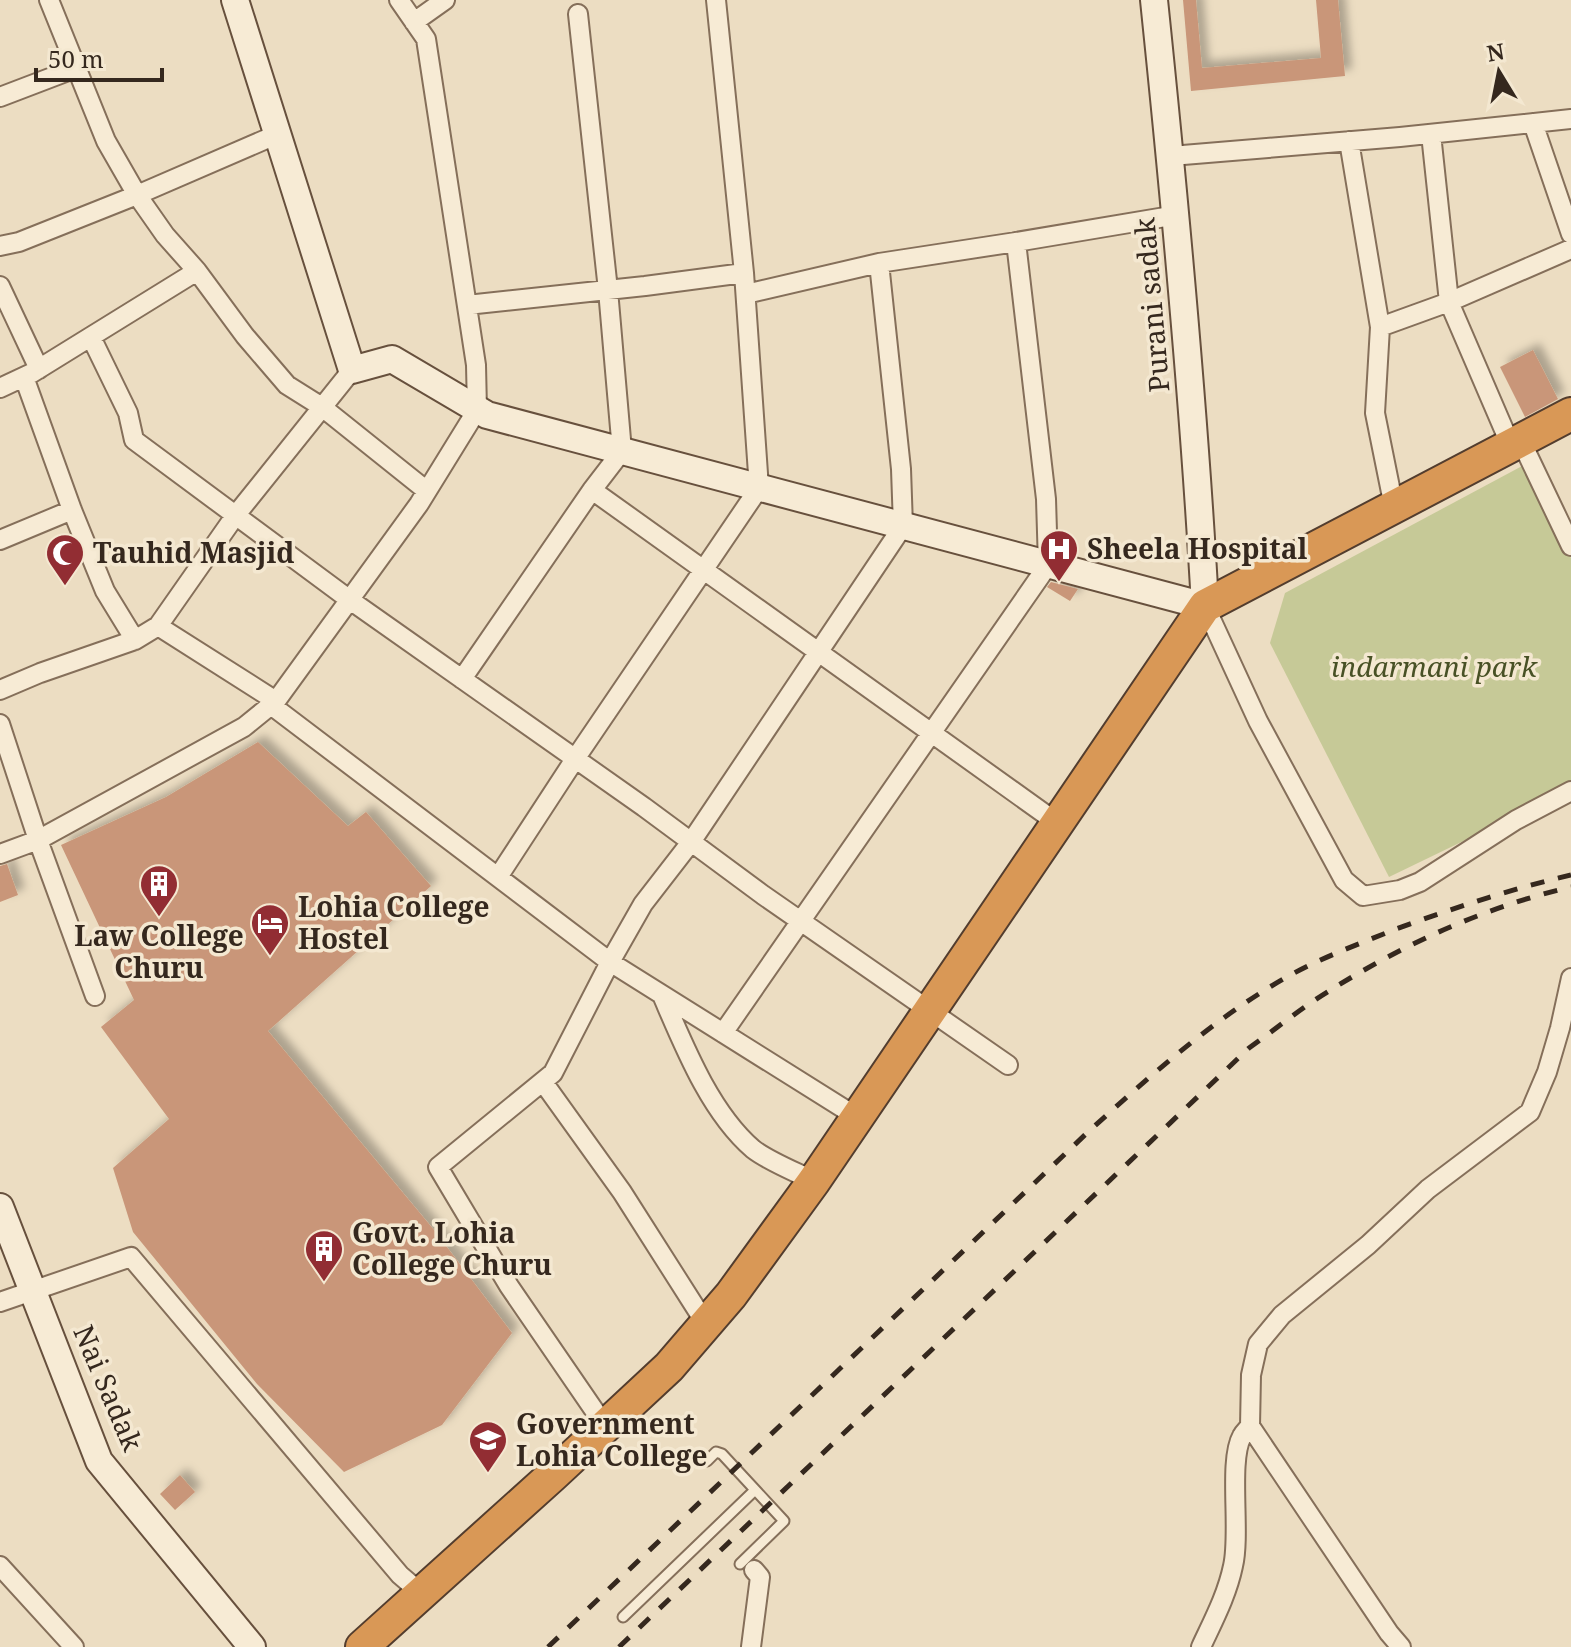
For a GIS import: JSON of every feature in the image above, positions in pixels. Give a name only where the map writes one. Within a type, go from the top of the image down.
[{"type":"highway","points":[[362,1647],[669,1367],[731,1295],[814,1181],[1205,606],[1571,414]]},
{"type":"street","points":[[49,0],[106,141],[137,195],[165,235],[287,385],[322,407],[427,491]]},
{"type":"street","points":[[235,0],[352,370]]},
{"type":"street","points":[[0,854],[38,840],[244,727],[274,703],[427,491],[477,410],[476,365],[426,39],[399,0]]},
{"type":"street","points":[[414,22],[445,0]]},
{"type":"street","points":[[498,877],[759,488],[746,294],[716,0]]},
{"type":"street","name":"Purani sadak","points":[[1154,0],[1177,215],[1205,606]]},
{"type":"street","points":[[462,679],[622,451],[578,14]]},
{"type":"street","points":[[0,97],[76,68]]},
{"type":"street","points":[[1171,156],[1571,119]]},
{"type":"street","points":[[1533,123],[1571,234]]},
{"type":"street","points":[[0,246],[19,242],[137,195],[278,134]]},
{"type":"street","points":[[1431,134],[1449,302],[1516,443],[1571,546]]},
{"type":"street","points":[[1349,141],[1380,327],[1375,413],[1394,507]]},
{"type":"street","points":[[746,294],[879,263],[1177,215]]},
{"type":"street","points":[[723,1033],[1048,565],[1046,499],[1016,242]]},
{"type":"street","points":[[1380,327],[1449,302],[1571,249]]},
{"type":"street","points":[[605,1426],[509,1286],[438,1167],[553,1073],[643,904],[691,842],[903,526],[901,469],[879,263]]},
{"type":"street","points":[[0,388],[32,373],[197,271]]},
{"type":"street","points":[[467,305],[744,273]]},
{"type":"street","points":[[0,286],[32,373],[72,510],[105,591],[135,640]]},
{"type":"street","points":[[91,337],[128,413],[134,440],[350,600],[1008,1065]]},
{"type":"street","points":[[0,690],[135,640],[158,626],[235,516],[352,370],[392,359],[487,415],[1205,606],[1258,721],[1315,827],[1344,880],[1363,896],[1400,890],[1420,882],[1516,820],[1571,791]]},
{"type":"street","points":[[592,490],[1056,822]]},
{"type":"street","points":[[0,540],[72,510]]},
{"type":"street","points":[[158,626],[274,703],[610,962],[857,1117]]},
{"type":"street","points":[[0,724],[95,996]]},
{"type":"street","points":[[1401,1647],[1250,1426],[1251,1375],[1258,1344],[1282,1315],[1368,1245],[1428,1189],[1530,1112],[1547,1072],[1571,978]]},
{"type":"street","points":[[661,994],[684,1046],[723,1119],[755,1150],[814,1181]]},
{"type":"street","points":[[543,1082],[622,1192],[706,1324]]},
{"type":"street","name":"Nai Sadak","points":[[0,1207],[99,1461],[252,1647]]},
{"type":"street","points":[[0,1302],[131,1257],[400,1575],[421,1593]]},
{"type":"street","points":[[1201,1647],[1226,1592],[1234,1563],[1236,1462],[1241,1437],[1250,1426]]},
{"type":"street","points":[[0,1566],[74,1647]]},
{"type":"street","points":[[747,1567],[760,1577],[751,1647]]},
{"type":"lane","points":[[707,1461],[716,1452],[722,1454],[784,1521],[747,1567]]},
{"type":"lane","points":[[623,1617],[755,1490]]},
{"type":"green space","name":"indarmani park","points":[[1524,465],[1571,558],[1571,789],[1389,877],[1270,643],[1285,593]]},
{"type":"building","points":[[1183,0],[1196,0],[1202,68],[1321,58],[1316,0],[1338,0],[1345,76],[1191,91]]},
{"type":"building","points":[[1533,350],[1558,399],[1525,417],[1500,367]]},
{"type":"building","points":[[1051,582],[1078,589],[1070,601],[1047,587]]},
{"type":"building","points":[[258,742],[348,826],[366,812],[431,886],[268,1031],[434,1230],[512,1333],[442,1425],[344,1472],[257,1384],[133,1232],[113,1168],[169,1119],[101,1027],[134,1000],[61,845],[166,797]]},
{"type":"building","points":[[7,864],[18,895],[0,902],[0,866]]},
{"type":"building","points":[[180,1475],[195,1492],[175,1510],[160,1494]]},
{"type":"railway","points":[[548,1647],[1088,1132],[1207,1030],[1285,978],[1340,952],[1461,906],[1571,875]]},
{"type":"railway","points":[[619,1647],[1249,1048],[1329,991],[1386,958],[1476,916],[1571,887]]},
{"type":"place","name":"Sheela Hospital","points":[[1059,583]]},
{"type":"place","name":"Tauhid Masjid","points":[[65,587]]},
{"type":"place","name":"Law College Churu","points":[[159,918]]},
{"type":"place","name":"Lohia College Hostel","points":[[270,957]]},
{"type":"place","name":"Govt. Lohia College Churu","points":[[324,1283]]},
{"type":"place","name":"Government Lohia College","points":[[488,1474]]}]
